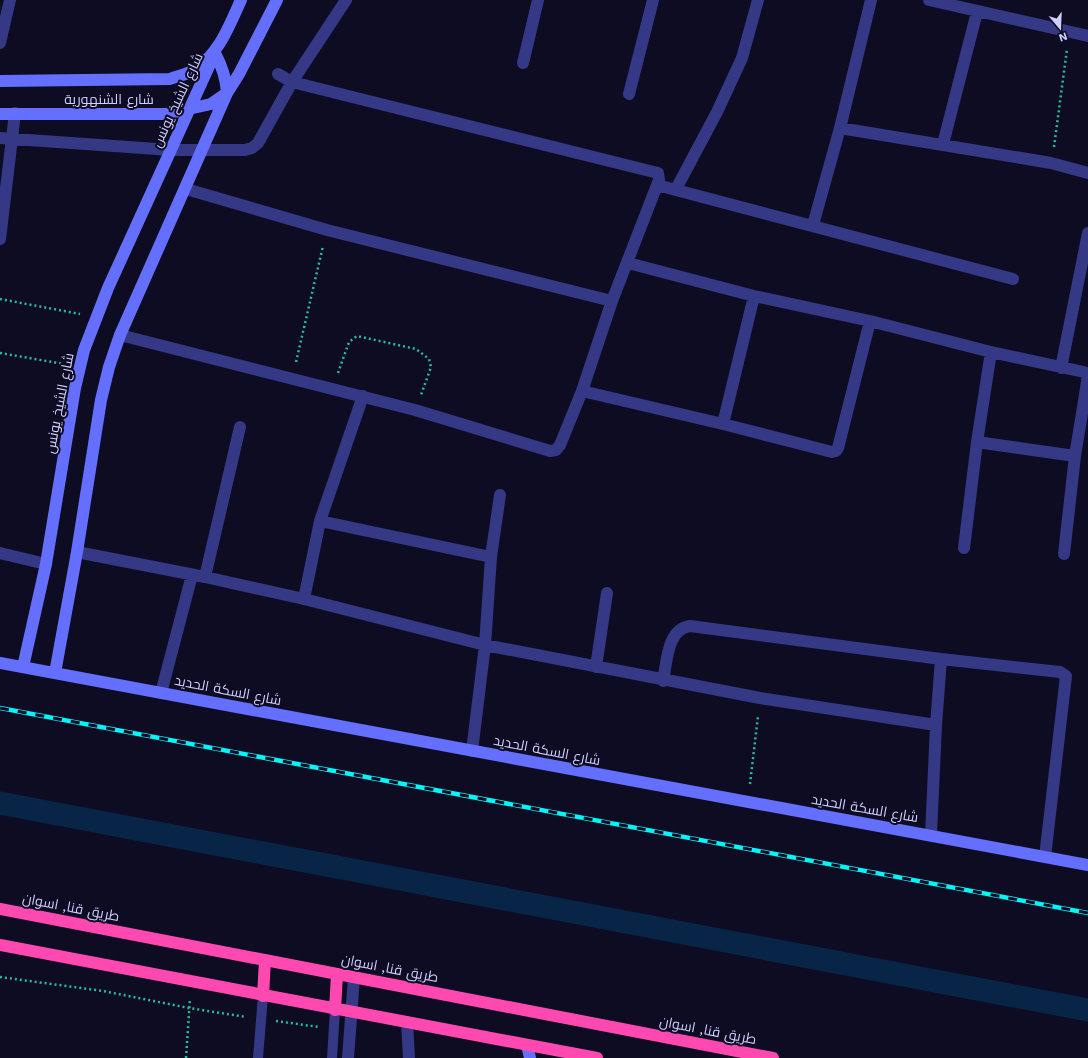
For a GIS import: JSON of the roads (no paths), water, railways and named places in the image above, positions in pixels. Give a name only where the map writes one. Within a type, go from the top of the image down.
[{"type":"highway","name":"طريق قنا, اسوان","points":[[0,909],[773,1058]]},
{"type":"highway","points":[[0,945],[350,1013],[407,1022],[528,1045],[577,1057],[597,1058]]},
{"type":"highway","points":[[262,996],[265,960]]},
{"type":"highway","points":[[335,1010],[337,974]]},
{"type":"street","points":[[0,43],[10,0]]},
{"type":"street","name":"شارع الشنهورية","points":[[0,81],[170,79],[195,70],[215,53],[228,30],[240,0]]},
{"type":"street","name":"شارع الشنهورية","points":[[0,114],[166,114],[211,104],[227,93],[239,74],[277,0]]},
{"type":"street","points":[[0,138],[171,150],[245,150],[252,148],[258,143],[292,82],[346,0]]},
{"type":"street","points":[[523,63],[538,0]]},
{"type":"street","points":[[629,94],[653,0]]},
{"type":"street","points":[[676,189],[717,112],[742,58],[758,0]]},
{"type":"street","points":[[813,225],[840,128],[871,0]]},
{"type":"street","points":[[929,0],[1069,33],[1088,36]]},
{"type":"street","points":[[943,144],[977,12]]},
{"type":"street","name":"شارع الشيخ يونس","points":[[215,53],[222,65],[226,79],[227,93]]},
{"type":"street","name":"شارع الشيخ يونس","points":[[24,667],[46,564],[80,366],[96,318],[215,53]]},
{"type":"street","points":[[120,335],[251,370],[292,378],[415,410],[550,451],[556,450],[560,445],[582,391],[612,301],[628,263],[659,176],[654,171],[292,82],[278,74]]},
{"type":"street","points":[[55,673],[77,552],[100,400],[120,335],[186,189],[227,93]]},
{"type":"street","points":[[0,239],[15,113]]},
{"type":"street","points":[[840,128],[943,144],[1052,164],[1088,173]]},
{"type":"street","points":[[657,185],[813,225],[1013,280]]},
{"type":"street","points":[[186,189],[327,230],[612,301]]},
{"type":"street","points":[[1061,368],[1088,233]]},
{"type":"street","points":[[628,263],[754,296],[1087,373],[1086,401],[1075,456],[1064,554]]},
{"type":"street","points":[[723,424],[754,296]]},
{"type":"street","points":[[582,391],[723,424],[827,452],[836,451],[870,322]]},
{"type":"street","points":[[964,548],[977,442],[991,352]]},
{"type":"street","points":[[304,599],[320,521],[363,396]]},
{"type":"street","points":[[205,577],[240,427]]},
{"type":"street","points":[[977,442],[1075,456]]},
{"type":"street","points":[[472,751],[485,645],[491,556],[500,495]]},
{"type":"street","points":[[320,521],[491,556]]},
{"type":"street","points":[[77,552],[205,577],[304,599],[485,645],[663,681],[760,698],[936,725]]},
{"type":"street","points":[[0,553],[46,564]]},
{"type":"street","points":[[161,693],[192,575]]},
{"type":"street","points":[[596,667],[607,593]]},
{"type":"street","points":[[663,681],[672,638],[682,627],[690,626],[940,659],[1060,672],[1066,676],[1045,857]]},
{"type":"street","points":[[931,835],[940,659]]},
{"type":"street","name":"شارع السكة الحديد","points":[[0,662],[748,803],[931,835],[1088,865]]},
{"type":"street","points":[[348,1058],[350,1013],[354,977]]},
{"type":"street","points":[[407,1022],[409,1058]]},
{"type":"street","points":[[528,1045],[530,1058]]},
{"type":"lane","points":[[258,1058],[262,996]]},
{"type":"lane","points":[[332,1058],[335,1010]]},
{"type":"waterway","points":[[0,803],[1088,1010]]},
{"type":"railway","points":[[0,708],[1088,913]]}]
